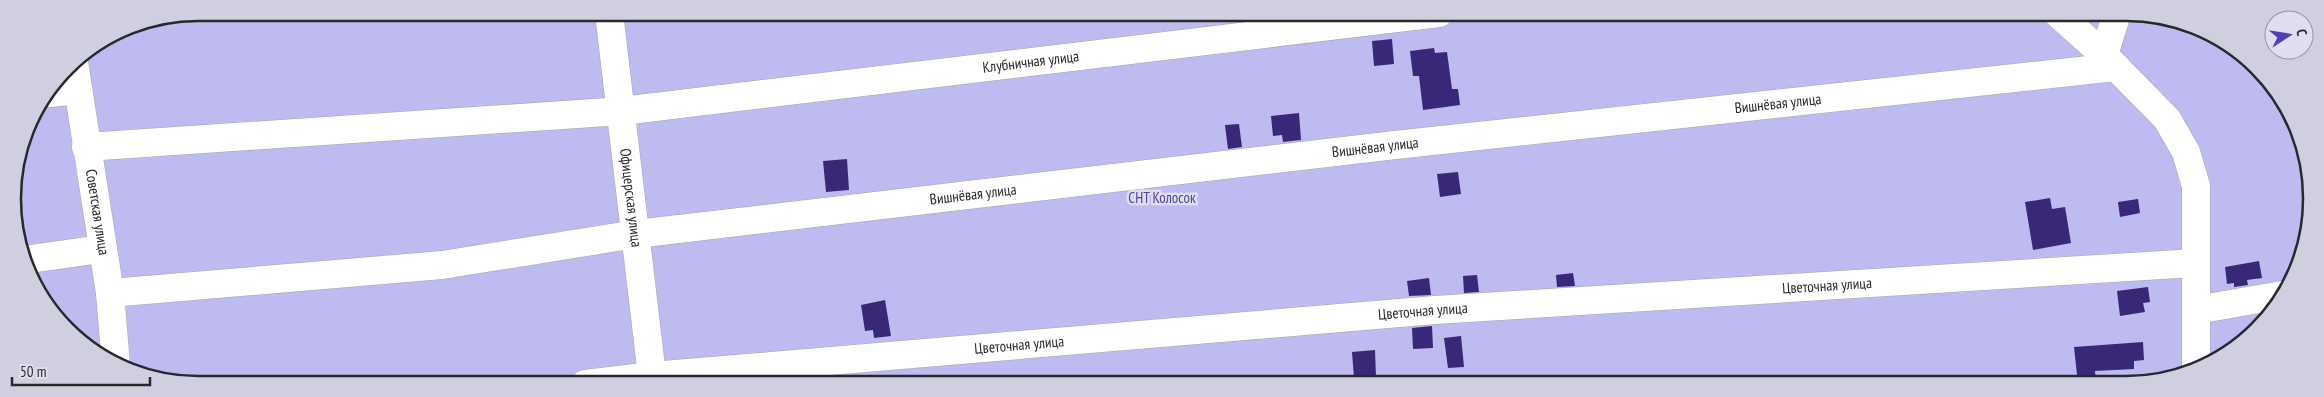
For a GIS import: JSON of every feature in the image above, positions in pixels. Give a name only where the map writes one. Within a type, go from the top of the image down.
[{"type":"street","name":"Офицерская улица","points":[[610,21],[653,376]]},
{"type":"street","name":"Клубничная улица","points":[[86,147],[622,111],[1372,21]]},
{"type":"street","points":[[2066,21],[2110,61],[2167,119],[2186,152],[2196,186],[2194,263],[2196,361]]},
{"type":"street","points":[[2110,61],[2117,21]]},
{"type":"street","name":"Вишнёвая улица","points":[[110,292],[442,265],[636,234],[2110,61]]},
{"type":"street","name":"Советская улица","points":[[75,71],[101,249],[110,292],[115,355]]},
{"type":"street","points":[[57,92],[77,90]]},
{"type":"street","points":[[32,259],[101,249]]},
{"type":"street","name":"Цветочная улица","points":[[698,376],[1435,310],[2194,263]]},
{"type":"street","points":[[2196,310],[2273,297]]},
{"type":"green space","name":"СНТ Колосок","points":[[2126,21],[2149,23],[2171,27],[2193,35],[2224,51],[2251,73],[2273,100],[2289,131],[2297,153],[2303,198],[2301,222],[2297,244],[2279,287],[2259,315],[2242,332],[2224,346],[2193,362],[2171,370],[2126,376],[198,376],[175,374],[153,370],[110,352],[82,332],[65,315],[51,297],[35,266],[27,244],[21,198],[27,153],[35,131],[51,100],[73,73],[100,51],[131,35],[153,27],[187,22]]},
{"type":"building","points":[[1392,39],[1394,64],[1374,66],[1372,41]]},
{"type":"building","points":[[1434,48],[1435,53],[1447,52],[1452,89],[1458,89],[1460,105],[1423,110],[1419,76],[1413,76],[1410,51]]},
{"type":"building","points":[[1299,113],[1301,140],[1283,142],[1282,135],[1273,136],[1271,116]]},
{"type":"building","points":[[1239,124],[1242,147],[1228,149],[1225,125]]},
{"type":"building","points":[[847,159],[849,190],[826,192],[823,161]]},
{"type":"building","points":[[1458,172],[1461,194],[1440,197],[1437,174]]},
{"type":"building","points":[[2050,198],[2052,209],[2065,207],[2071,243],[2033,250],[2025,202]]},
{"type":"building","points":[[2138,199],[2140,213],[2120,217],[2118,202]]},
{"type":"building","points":[[2259,261],[2262,278],[2247,280],[2248,285],[2234,287],[2234,283],[2227,284],[2225,267]]},
{"type":"building","points":[[1573,273],[1575,286],[1557,287],[1556,275]]},
{"type":"building","points":[[1477,275],[1479,292],[1464,293],[1463,276]]},
{"type":"building","points":[[1429,278],[1431,295],[1409,296],[1407,281]]},
{"type":"building","points":[[2148,287],[2150,302],[2143,303],[2145,312],[2120,316],[2117,291]]},
{"type":"building","points":[[885,300],[891,336],[874,338],[873,330],[865,331],[861,305]]},
{"type":"building","points":[[1432,326],[1433,348],[1413,349],[1412,328]]},
{"type":"building","points":[[1461,336],[1464,367],[1448,368],[1444,338]]},
{"type":"building","points":[[2143,342],[2144,360],[2134,361],[2134,369],[2095,371],[2095,376],[2077,376],[2074,347]]},
{"type":"building","points":[[1375,350],[1376,376],[1354,376],[1352,352]]}]
